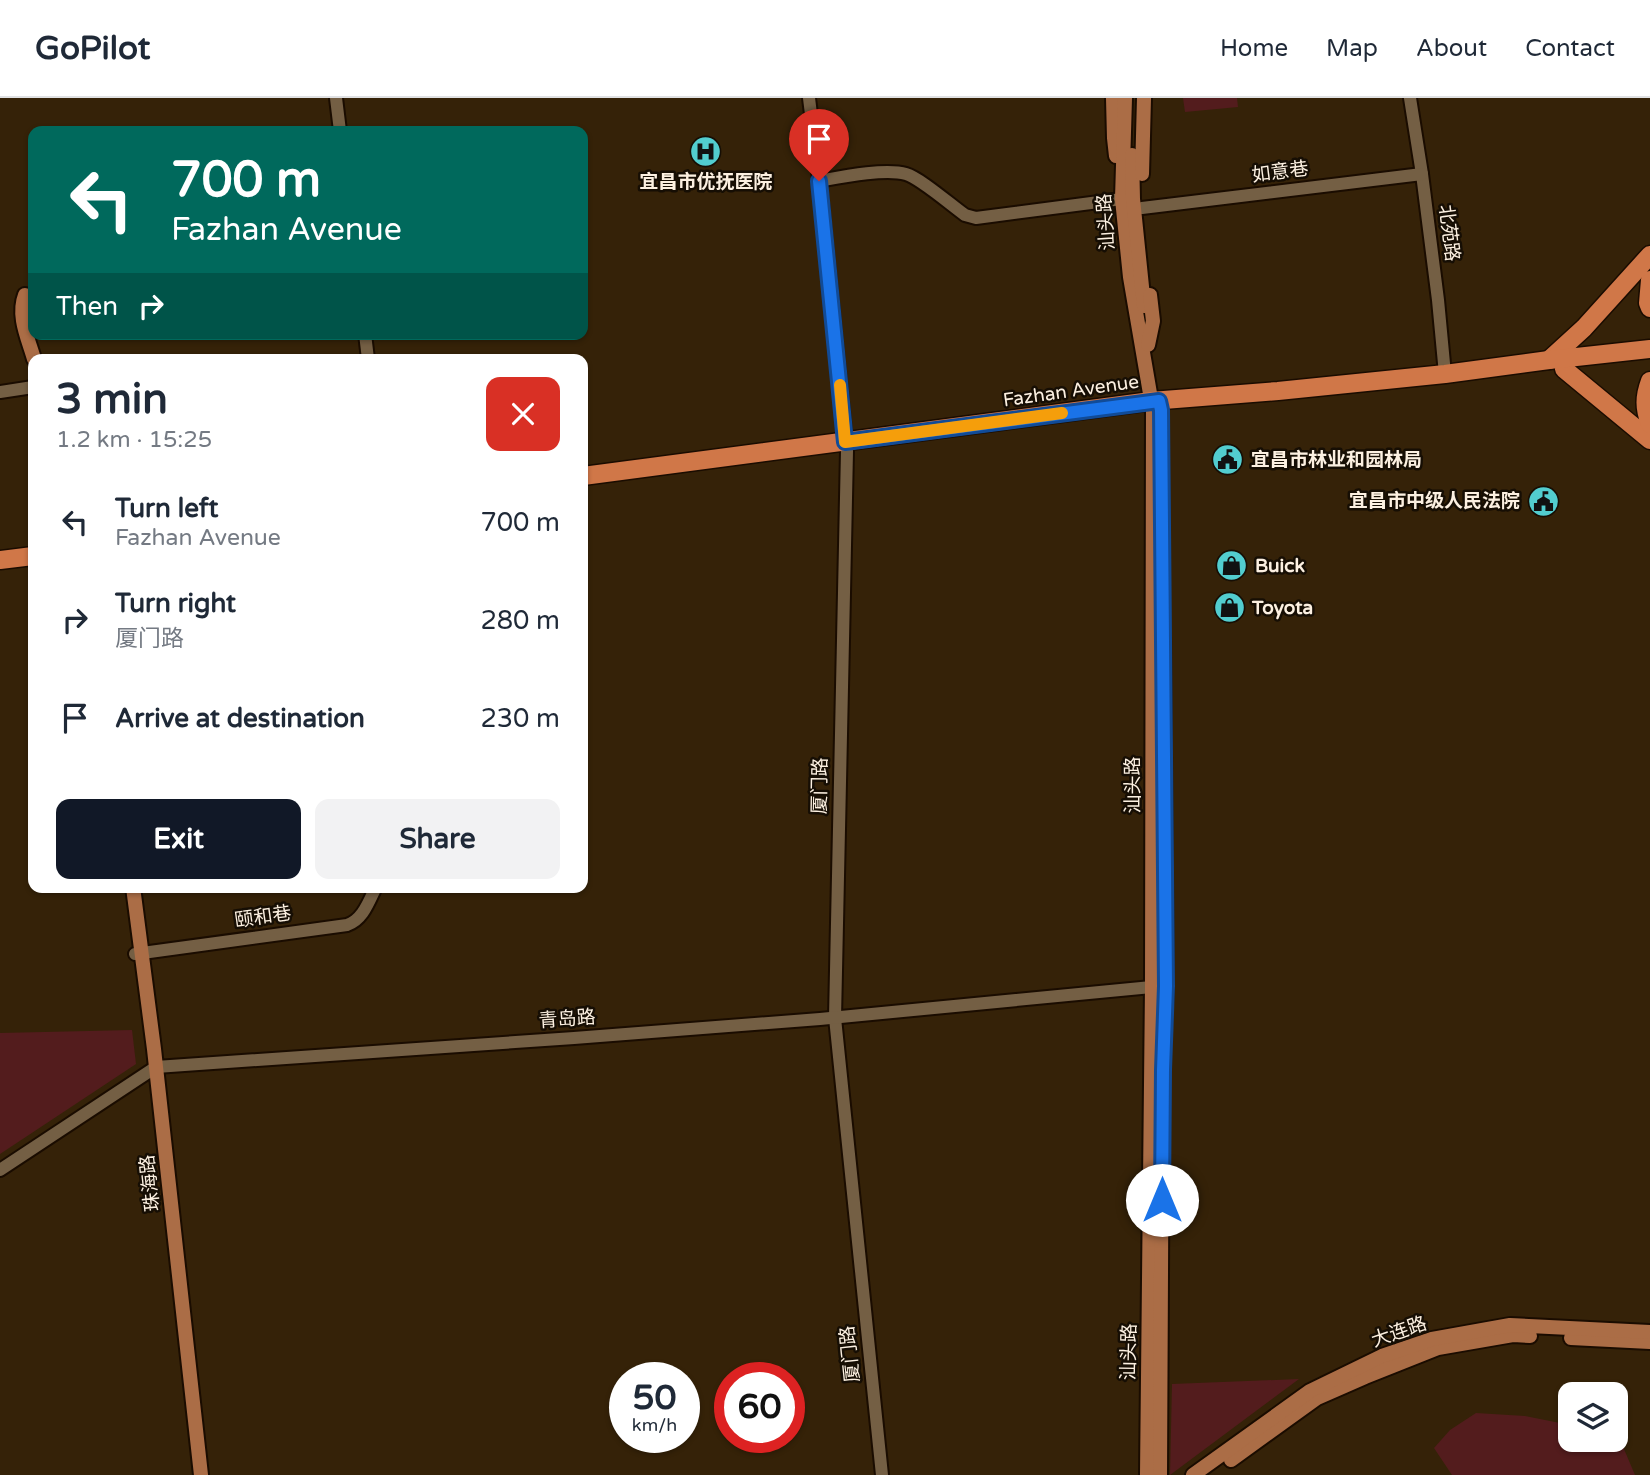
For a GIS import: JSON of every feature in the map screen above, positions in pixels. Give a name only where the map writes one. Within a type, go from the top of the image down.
[{"type":"highway","points":[[1650,255],[1584,328],[1556,364],[1650,440]]},
{"type":"highway","points":[[1650,280],[1650,308]]},
{"type":"highway","name":"Fazhan Avenue","points":[[1156,406],[1318,397],[1650,349]]},
{"type":"highway","name":"Fazhan Avenue","points":[[588,484],[846,447],[1278,391],[1556,364],[1650,359]]},
{"type":"highway","points":[[1650,381],[1645,394],[1645,411],[1650,424]]},
{"type":"highway","name":"Fazhan Avenue","points":[[588,475],[846,447]]},
{"type":"highway","points":[[0,551],[28,548]]},
{"type":"highway","points":[[0,560],[28,557]]},
{"type":"main road","points":[[1113,98],[1114,138],[1122,198]]},
{"type":"main road","name":"汕头路","points":[[1125,98],[1122,198],[1130,277],[1156,406]]},
{"type":"main road","name":"汕头路","points":[[1135,98],[1133,199],[1156,406],[1159,987],[1162,1083],[1160,1475]]},
{"type":"main road","points":[[1144,98],[1142,208],[1153,321],[1148,345]]},
{"type":"main road","name":"珠海路","points":[[127,893],[138,953]]},
{"type":"main road","name":"珠海路","points":[[133,893],[138,953],[201,1475]]},
{"type":"main road","name":"汕头路","points":[[1147,1475],[1159,987]]},
{"type":"main road","name":"珠海路","points":[[152,1069],[192,1475]]},
{"type":"main road","name":"大连路","points":[[1193,1475],[1310,1391],[1382,1356],[1432,1339],[1510,1325],[1650,1332]]},
{"type":"main road","name":"大连路","points":[[1209,1475],[1317,1398],[1438,1348],[1513,1335],[1650,1342]]},
{"type":"street","points":[[336,98],[339,126]]},
{"type":"street","name":"厦门路","points":[[809,98],[846,447],[835,1018],[882,1475]]},
{"type":"street","name":"北苑路","points":[[1410,98],[1438,300],[1445,374]]},
{"type":"street","points":[[819,181],[857,174],[907,174],[965,215],[976,218],[1122,198]]},
{"type":"street","name":"如意巷","points":[[1142,208],[1422,174]]},
{"type":"street","points":[[0,392],[28,388]]},
{"type":"street","name":"颐和巷","points":[[138,953],[347,925],[359,918],[373,893]]},
{"type":"street","name":"青岛路","points":[[0,1170],[152,1069],[835,1018],[1159,987]]},
{"type":"shaded area","points":[[1183,98],[1237,98],[1238,107],[1185,112]]},
{"type":"shaded area","points":[[132,1030],[136,1064],[0,1154],[0,1033]]},
{"type":"shaded area","points":[[1299,1379],[1170,1475],[1172,1384]]},
{"type":"shaded area","points":[[1476,1413],[1525,1416],[1558,1423],[1558,1452],[1625,1452],[1635,1475],[1452,1475],[1434,1448],[1450,1430]]},
{"type":"slow traffic","points":[[840,385],[845,442],[1062,413]]},
{"type":"place","name":"宜昌市优抚医院","points":[[706,151]]},
{"type":"place","name":"宜昌市林业和园林局","points":[[1228,460]]},
{"type":"place","name":"宜昌市中级人民法院","points":[[1543,501]]},
{"type":"place","name":"Buick","points":[[1232,566]]},
{"type":"place","name":"Toyota","points":[[1229,608]]},
{"type":"route","points":[[819,181],[845,442],[1159,401],[1166,986],[1162,1200]]}]
